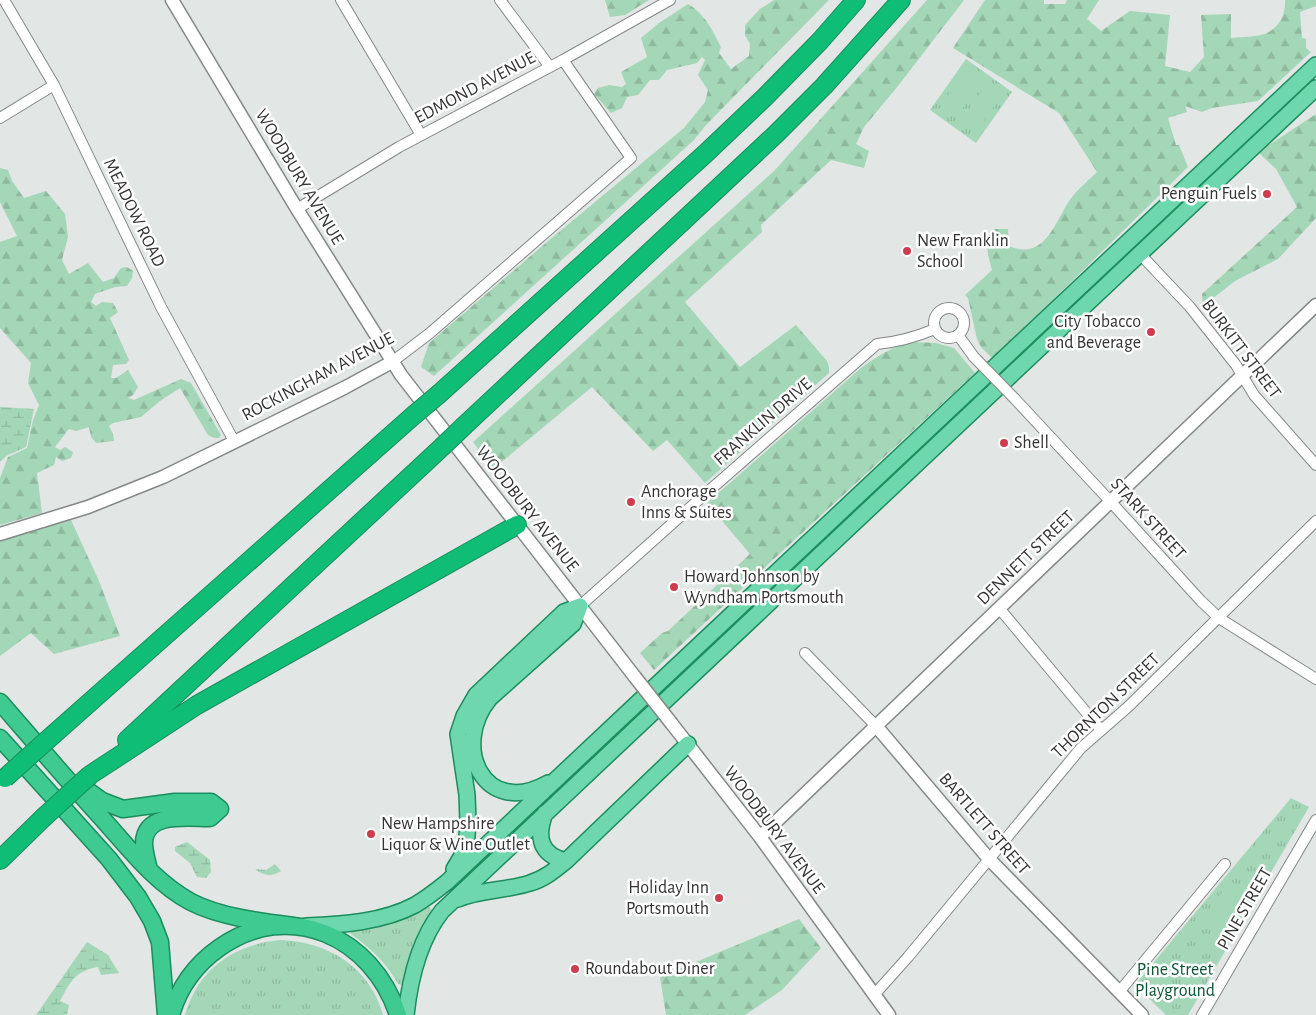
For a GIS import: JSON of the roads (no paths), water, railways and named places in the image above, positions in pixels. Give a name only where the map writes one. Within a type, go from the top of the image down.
[{"type":"highway","points":[[3,781],[439,394],[752,110],[820,41],[856,0]]},
{"type":"highway","points":[[0,860],[776,134],[824,86],[901,0]]},
{"type":"highway","points":[[90,775],[197,705],[517,525]]},
{"type":"highway","points":[[0,702],[59,771],[150,870],[176,893],[210,910],[250,919],[314,929],[338,939],[361,955],[371,966],[384,983],[394,1002],[398,1015]]},
{"type":"highway","points":[[0,738],[109,859],[142,903],[152,921],[160,942],[166,1015]]},
{"type":"highway","points":[[59,771],[113,807],[123,809],[175,802],[211,802],[220,809],[210,818],[163,819],[150,827],[145,835],[144,842],[150,870]]},
{"type":"highway","points":[[171,1015],[178,996],[190,975],[211,954],[233,939],[254,929],[277,925],[294,926]]},
{"type":"main road","points":[[294,926],[344,924],[379,917],[416,904],[447,882],[1316,65]]},
{"type":"main road","points":[[406,1015],[410,987],[424,939],[435,920],[451,902],[1316,88]]},
{"type":"main road","points":[[566,771],[533,790],[520,793],[500,790],[488,782],[477,769],[472,741],[474,727],[483,707],[573,624],[580,606]]},
{"type":"main road","points":[[447,882],[466,849],[468,835],[468,809],[458,734],[468,706],[476,695],[564,612],[580,606]]},
{"type":"main road","points":[[451,902],[482,891],[531,883],[554,871],[566,862],[688,744]]},
{"type":"main road","points":[[545,813],[540,830],[543,847],[556,859],[566,862]]},
{"type":"street","name":"MEADOW ROAD","points":[[4,0],[54,85],[161,307],[234,441]]},
{"type":"street","name":"WOODBURY AVENUE","points":[[172,0],[297,209],[392,362],[760,837],[889,1015]]},
{"type":"street","points":[[342,0],[422,135]]},
{"type":"street","points":[[500,0],[550,67]]},
{"type":"street","name":"EDMOND AVENUE","points":[[297,209],[351,175],[422,135],[563,60],[670,0]]},
{"type":"street","name":"ROCKINGHAM AVENUE","points":[[0,534],[88,506],[184,467],[344,388],[392,362],[437,326],[631,158],[563,60]]},
{"type":"street","points":[[0,118],[54,85]]},
{"type":"street","name":"BURKITT STREET","points":[[1140,254],[1190,307],[1225,351],[1254,395],[1316,465]]},
{"type":"street","name":"DENNETT STREET","points":[[760,837],[1316,305]]},
{"type":"street","points":[[946,308],[952,308],[960,312],[964,320],[964,329],[958,335],[952,338],[943,337],[936,329],[935,320],[937,314],[946,308]]},
{"type":"street","name":"FRANKLIN DRIVE","points":[[580,606],[877,344],[900,341],[936,329]]},
{"type":"street","name":"STARK STREET","points":[[958,335],[974,357],[1110,501],[1187,588],[1219,618],[1316,679]]},
{"type":"street","name":"THORNTON STREET","points":[[874,995],[908,957],[1081,748],[1129,706],[1316,522]]},
{"type":"street","points":[[999,608],[1101,730]]},
{"type":"street","name":"BARTLETT STREET","points":[[805,653],[877,727],[989,859],[1142,1015]]},
{"type":"street","name":"PINE STREET","points":[[1202,1015],[1316,820]]},
{"type":"street","points":[[1119,992],[1225,864]]},
{"type":"place","name":"Penguin Fuels","points":[[1267,194]]},
{"type":"place","name":"New Franklin School","points":[[907,251]]},
{"type":"place","name":"City Tobacco and Beverage","points":[[1151,332]]},
{"type":"place","name":"Shell","points":[[1004,443]]},
{"type":"place","name":"Anchorage Inns & Suites","points":[[631,502]]},
{"type":"place","name":"Howard Johnson by Wyndham Portsmouth","points":[[674,587]]},
{"type":"place","name":"New Hampshire Liquor & Wine Outlet","points":[[371,834]]},
{"type":"place","name":"Holiday Inn Portsmouth","points":[[719,898]]},
{"type":"place","name":"Roundabout Diner","points":[[575,969]]},
{"type":"park label","name":"Pine Street Playground","points":[[1175,980]]}]
